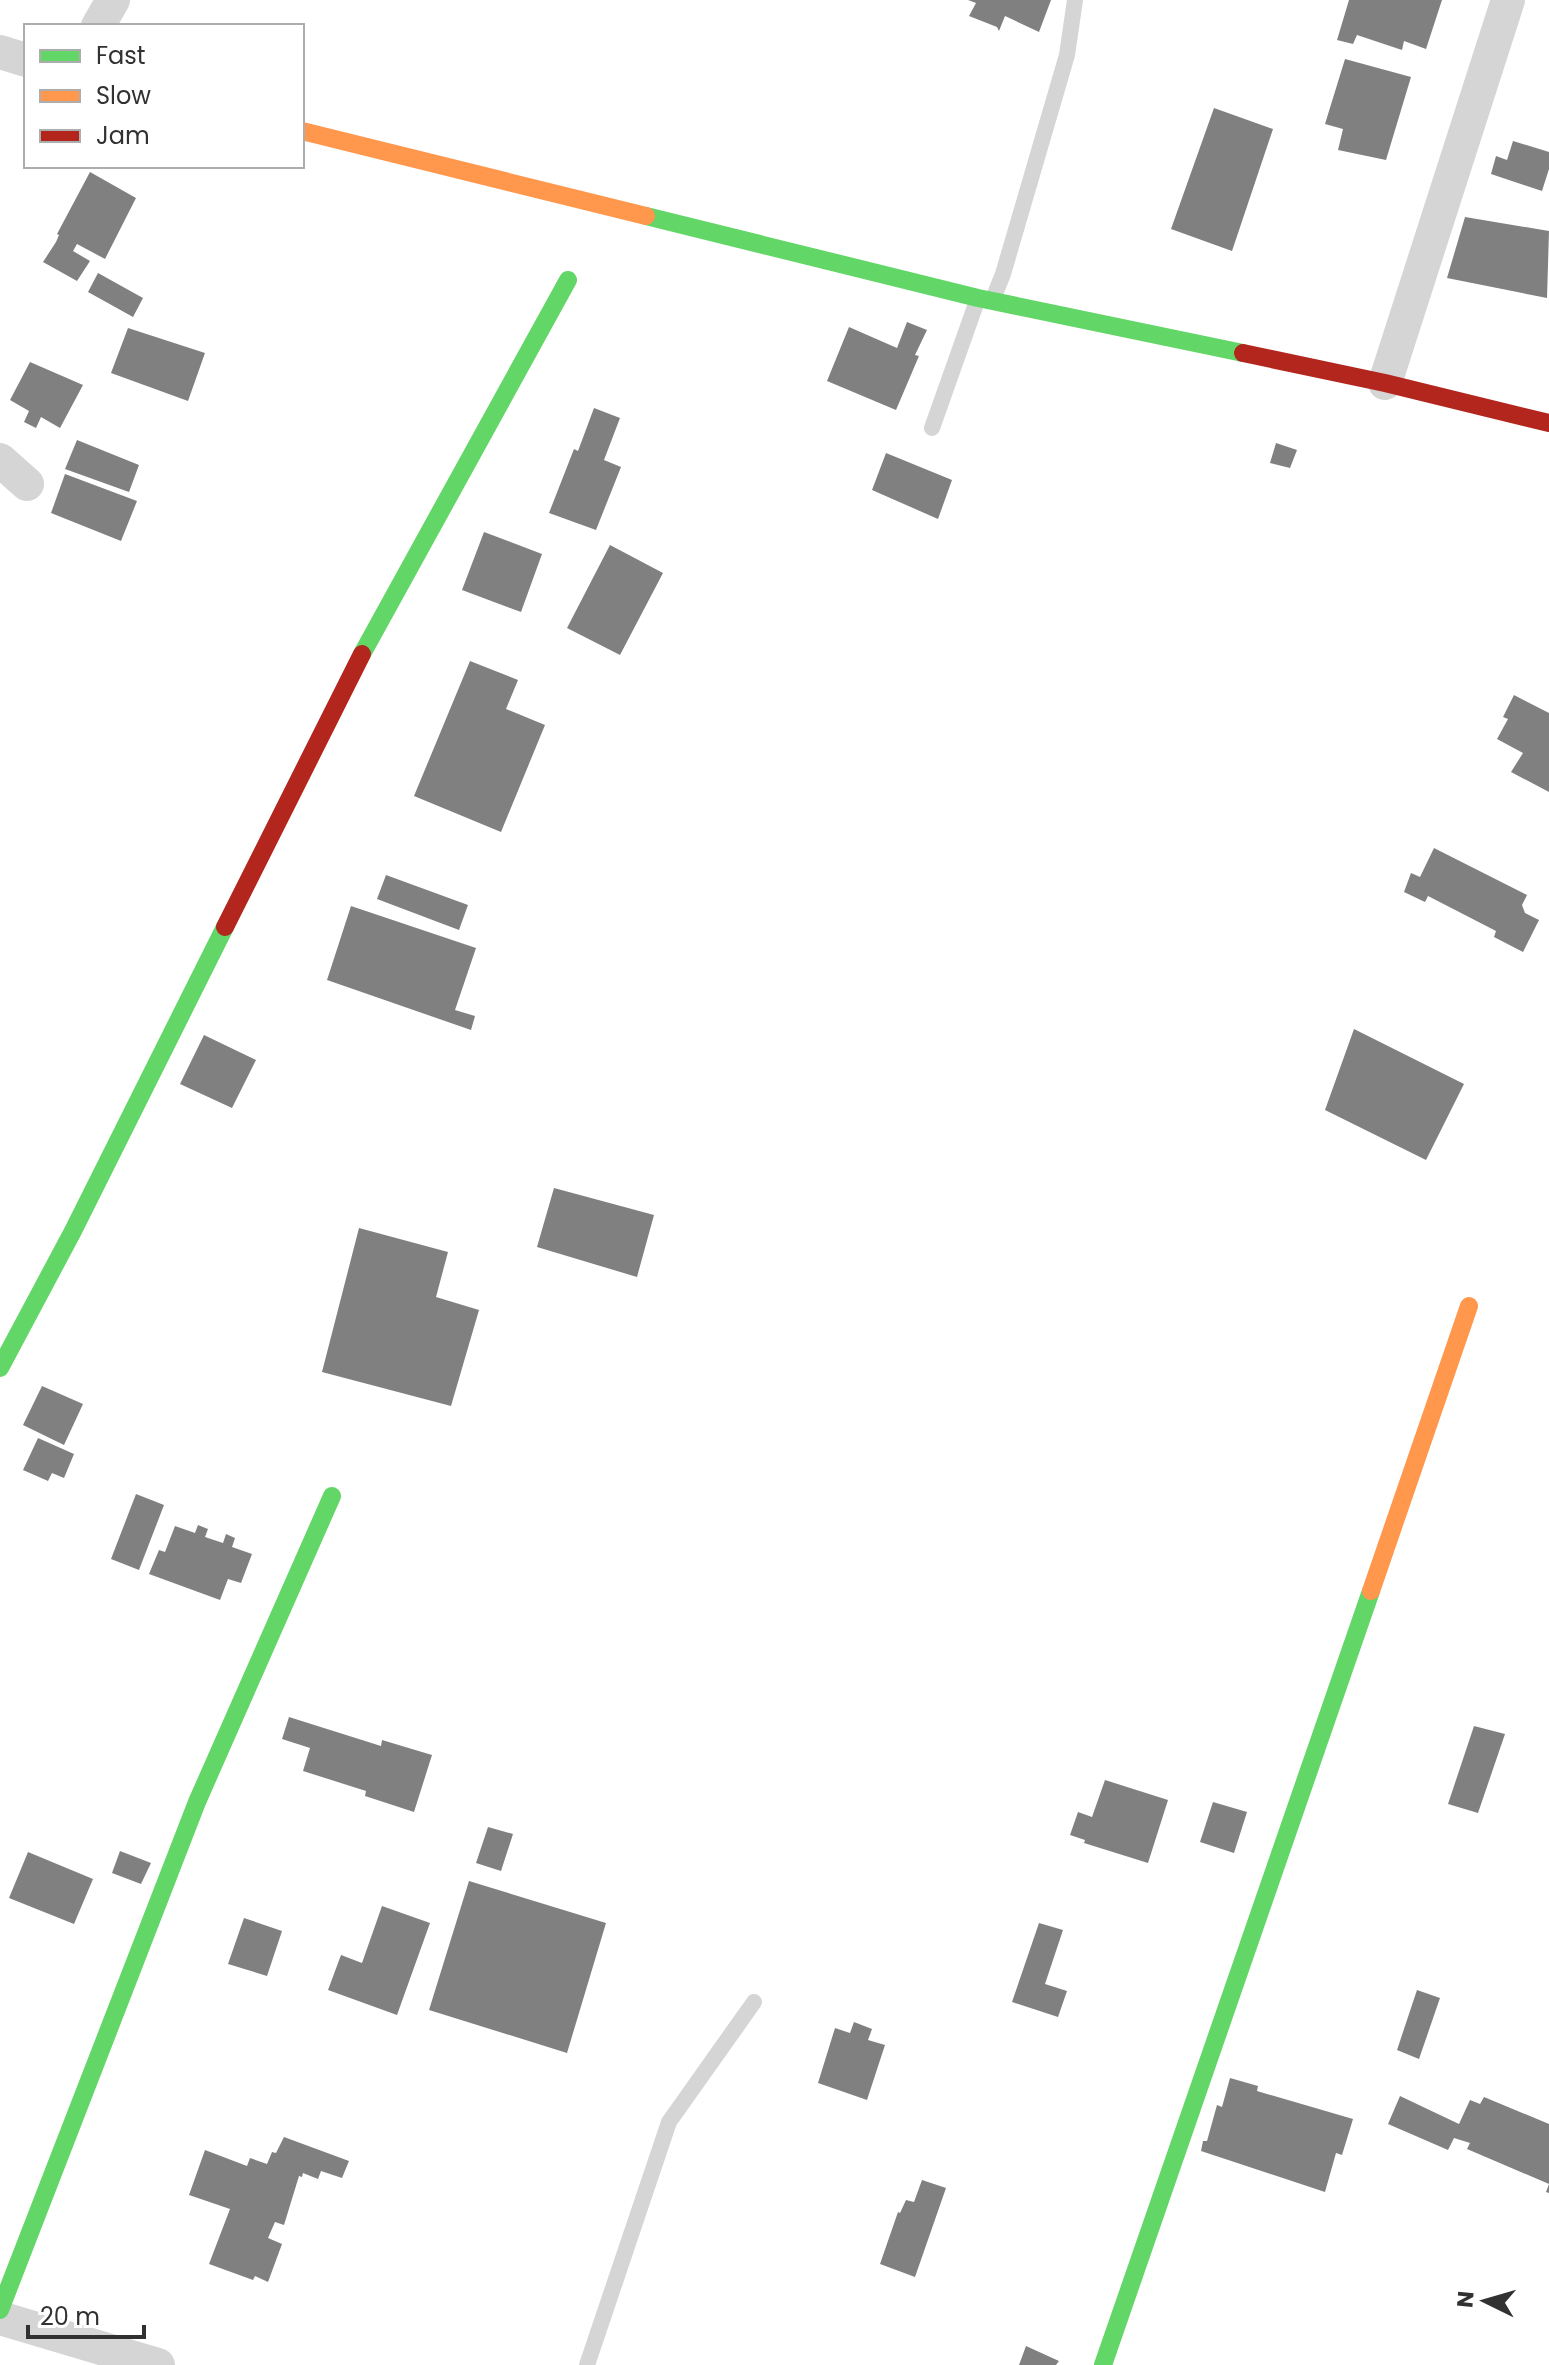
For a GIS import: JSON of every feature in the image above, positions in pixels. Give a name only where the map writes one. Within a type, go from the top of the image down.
[{"type":"street","points":[[99,24],[113,0]]},
{"type":"street","points":[[1385,383],[1508,0]]},
{"type":"street","points":[[0,52],[24,59]]},
{"type":"street","points":[[304,131],[985,299],[1385,383],[1549,423]]},
{"type":"street","points":[[0,1368],[73,1231],[343,689],[568,280]]},
{"type":"street","points":[[0,460],[27,484]]},
{"type":"street","points":[[1103,2365],[1469,1306]]},
{"type":"street","points":[[0,2310],[197,1802],[332,1496]]},
{"type":"street","points":[[0,2318],[158,2365]]},
{"type":"lane","points":[[932,428],[985,299],[1003,274],[1067,55],[1075,0]]},
{"type":"lane","points":[[587,2365],[669,2122],[754,2002]]},
{"type":"building","points":[[968,0],[1051,0],[1039,32],[1005,16],[999,31],[997,27],[969,16],[976,3]]},
{"type":"building","points":[[1349,0],[1442,0],[1426,49],[1404,41],[1402,50],[1357,35],[1353,44],[1337,40]]},
{"type":"building","points":[[1345,59],[1411,77],[1386,160],[1338,150],[1343,129],[1325,124]]},
{"type":"building","points":[[1214,108],[1273,129],[1232,251],[1171,229]]},
{"type":"building","points":[[1513,141],[1549,152],[1549,169],[1542,191],[1491,174],[1496,156],[1507,160]]},
{"type":"building","points":[[90,172],[136,198],[105,259],[77,244],[73,251],[90,261],[77,281],[43,262]]},
{"type":"building","points":[[1465,217],[1549,231],[1547,298],[1447,278]]},
{"type":"building","points":[[98,273],[143,298],[133,317],[88,292]]},
{"type":"building","points":[[907,322],[927,330],[896,410],[827,381],[849,327],[897,348]]},
{"type":"building","points":[[128,328],[205,353],[188,401],[111,373]]},
{"type":"building","points":[[30,362],[83,385],[60,428],[41,417],[36,428],[24,422],[29,411],[10,400]]},
{"type":"building","points":[[594,408],[620,418],[604,460],[621,467],[596,530],[549,513]]},
{"type":"building","points":[[77,440],[139,465],[129,492],[65,469]]},
{"type":"building","points":[[1276,443],[1297,450],[1290,468],[1270,463]]},
{"type":"building","points":[[886,453],[952,480],[938,519],[872,490]]},
{"type":"building","points":[[65,474],[137,501],[121,541],[51,513]]},
{"type":"building","points":[[484,532],[542,554],[521,612],[462,590]]},
{"type":"building","points":[[610,545],[663,573],[620,655],[567,628]]},
{"type":"building","points":[[470,661],[518,680],[506,709],[545,725],[501,832],[414,796]]},
{"type":"building","points":[[1514,695],[1549,713],[1549,792],[1511,772],[1523,753],[1497,739],[1508,719],[1503,717]]},
{"type":"building","points":[[1434,848],[1527,895],[1522,905],[1525,913],[1539,920],[1523,952],[1494,937],[1496,931],[1428,896],[1425,902],[1404,892],[1411,873],[1420,877]]},
{"type":"building","points":[[386,875],[468,905],[459,930],[377,899]]},
{"type":"building","points":[[351,906],[476,948],[455,1010],[475,1016],[471,1030],[327,980]]},
{"type":"building","points":[[1354,1029],[1464,1084],[1426,1160],[1325,1110]]},
{"type":"building","points":[[204,1035],[256,1060],[232,1108],[180,1084]]},
{"type":"building","points":[[554,1188],[654,1215],[637,1277],[537,1247]]},
{"type":"building","points":[[359,1228],[448,1252],[436,1297],[479,1310],[451,1406],[322,1372]]},
{"type":"building","points":[[42,1386],[83,1404],[64,1445],[23,1425]]},
{"type":"building","points":[[38,1438],[74,1454],[64,1478],[52,1473],[48,1481],[23,1470]]},
{"type":"building","points":[[136,1494],[164,1505],[139,1570],[111,1559]]},
{"type":"building","points":[[198,1525],[208,1529],[205,1537],[223,1543],[226,1534],[235,1538],[232,1547],[252,1554],[241,1583],[228,1579],[220,1600],[149,1574],[159,1550],[165,1552],[175,1526],[195,1533]]},
{"type":"building","points":[[289,1717],[381,1746],[382,1740],[432,1755],[414,1812],[365,1796],[366,1791],[303,1771],[310,1748],[282,1739]]},
{"type":"building","points":[[1474,1726],[1505,1734],[1478,1813],[1448,1804]]},
{"type":"building","points":[[1105,1780],[1168,1800],[1148,1863],[1084,1843],[1085,1840],[1070,1835],[1078,1812],[1092,1817]]},
{"type":"building","points":[[1213,1802],[1247,1812],[1234,1853],[1200,1842]]},
{"type":"building","points":[[488,1827],[513,1834],[501,1871],[476,1863]]},
{"type":"building","points":[[120,1851],[151,1863],[141,1884],[112,1873]]},
{"type":"building","points":[[28,1852],[93,1879],[74,1924],[9,1898]]},
{"type":"building","points":[[469,1881],[606,1923],[567,2053],[429,2010]]},
{"type":"building","points":[[382,1906],[430,1923],[397,2015],[328,1990],[341,1955],[362,1963]]},
{"type":"building","points":[[244,1918],[282,1931],[267,1976],[228,1964]]},
{"type":"building","points":[[1039,1923],[1063,1930],[1045,1984],[1067,1991],[1058,2017],[1012,2002]]},
{"type":"building","points":[[1417,1990],[1440,1998],[1419,2059],[1397,2050]]},
{"type":"building","points":[[854,2022],[872,2029],[868,2040],[885,2045],[867,2100],[818,2083],[835,2028],[850,2033]]},
{"type":"building","points":[[1230,2078],[1258,2086],[1257,2091],[1353,2119],[1342,2155],[1336,2153],[1325,2192],[1201,2151],[1217,2105],[1222,2107]]},
{"type":"building","points":[[1400,2096],[1459,2124],[1470,2100],[1480,2104],[1484,2097],[1549,2124],[1549,2184],[1467,2149],[1470,2143],[1454,2138],[1448,2150],[1388,2124]]},
{"type":"building","points":[[284,2137],[349,2161],[342,2178],[321,2171],[318,2179],[303,2173],[302,2177],[299,2176],[284,2225],[275,2222],[268,2238],[282,2244],[268,2282],[255,2276],[253,2280],[209,2264],[230,2209],[189,2195],[205,2150],[247,2166],[250,2158],[267,2164]]},
{"type":"building","points":[[922,2180],[946,2188],[915,2277],[880,2264],[898,2212],[906,2200],[914,2202]]},
{"type":"building","points":[[1026,2346],[1059,2361],[1056,2365],[1019,2365]]},
{"type":"traffic: fast","points":[[646,216],[978,298],[1243,353]]},
{"type":"traffic: fast","points":[[362,654],[568,280]]},
{"type":"traffic: fast","points":[[0,1368],[73,1231],[225,927]]},
{"type":"traffic: fast","points":[[0,2310],[197,1802],[332,1496]]},
{"type":"traffic: fast","points":[[1103,2365],[1371,1591]]},
{"type":"traffic: slow","points":[[304,131],[646,216]]},
{"type":"traffic: slow","points":[[1371,1591],[1469,1306]]},
{"type":"traffic: jam","points":[[1243,353],[1385,383],[1549,423]]},
{"type":"traffic: jam","points":[[225,927],[362,654]]}]
